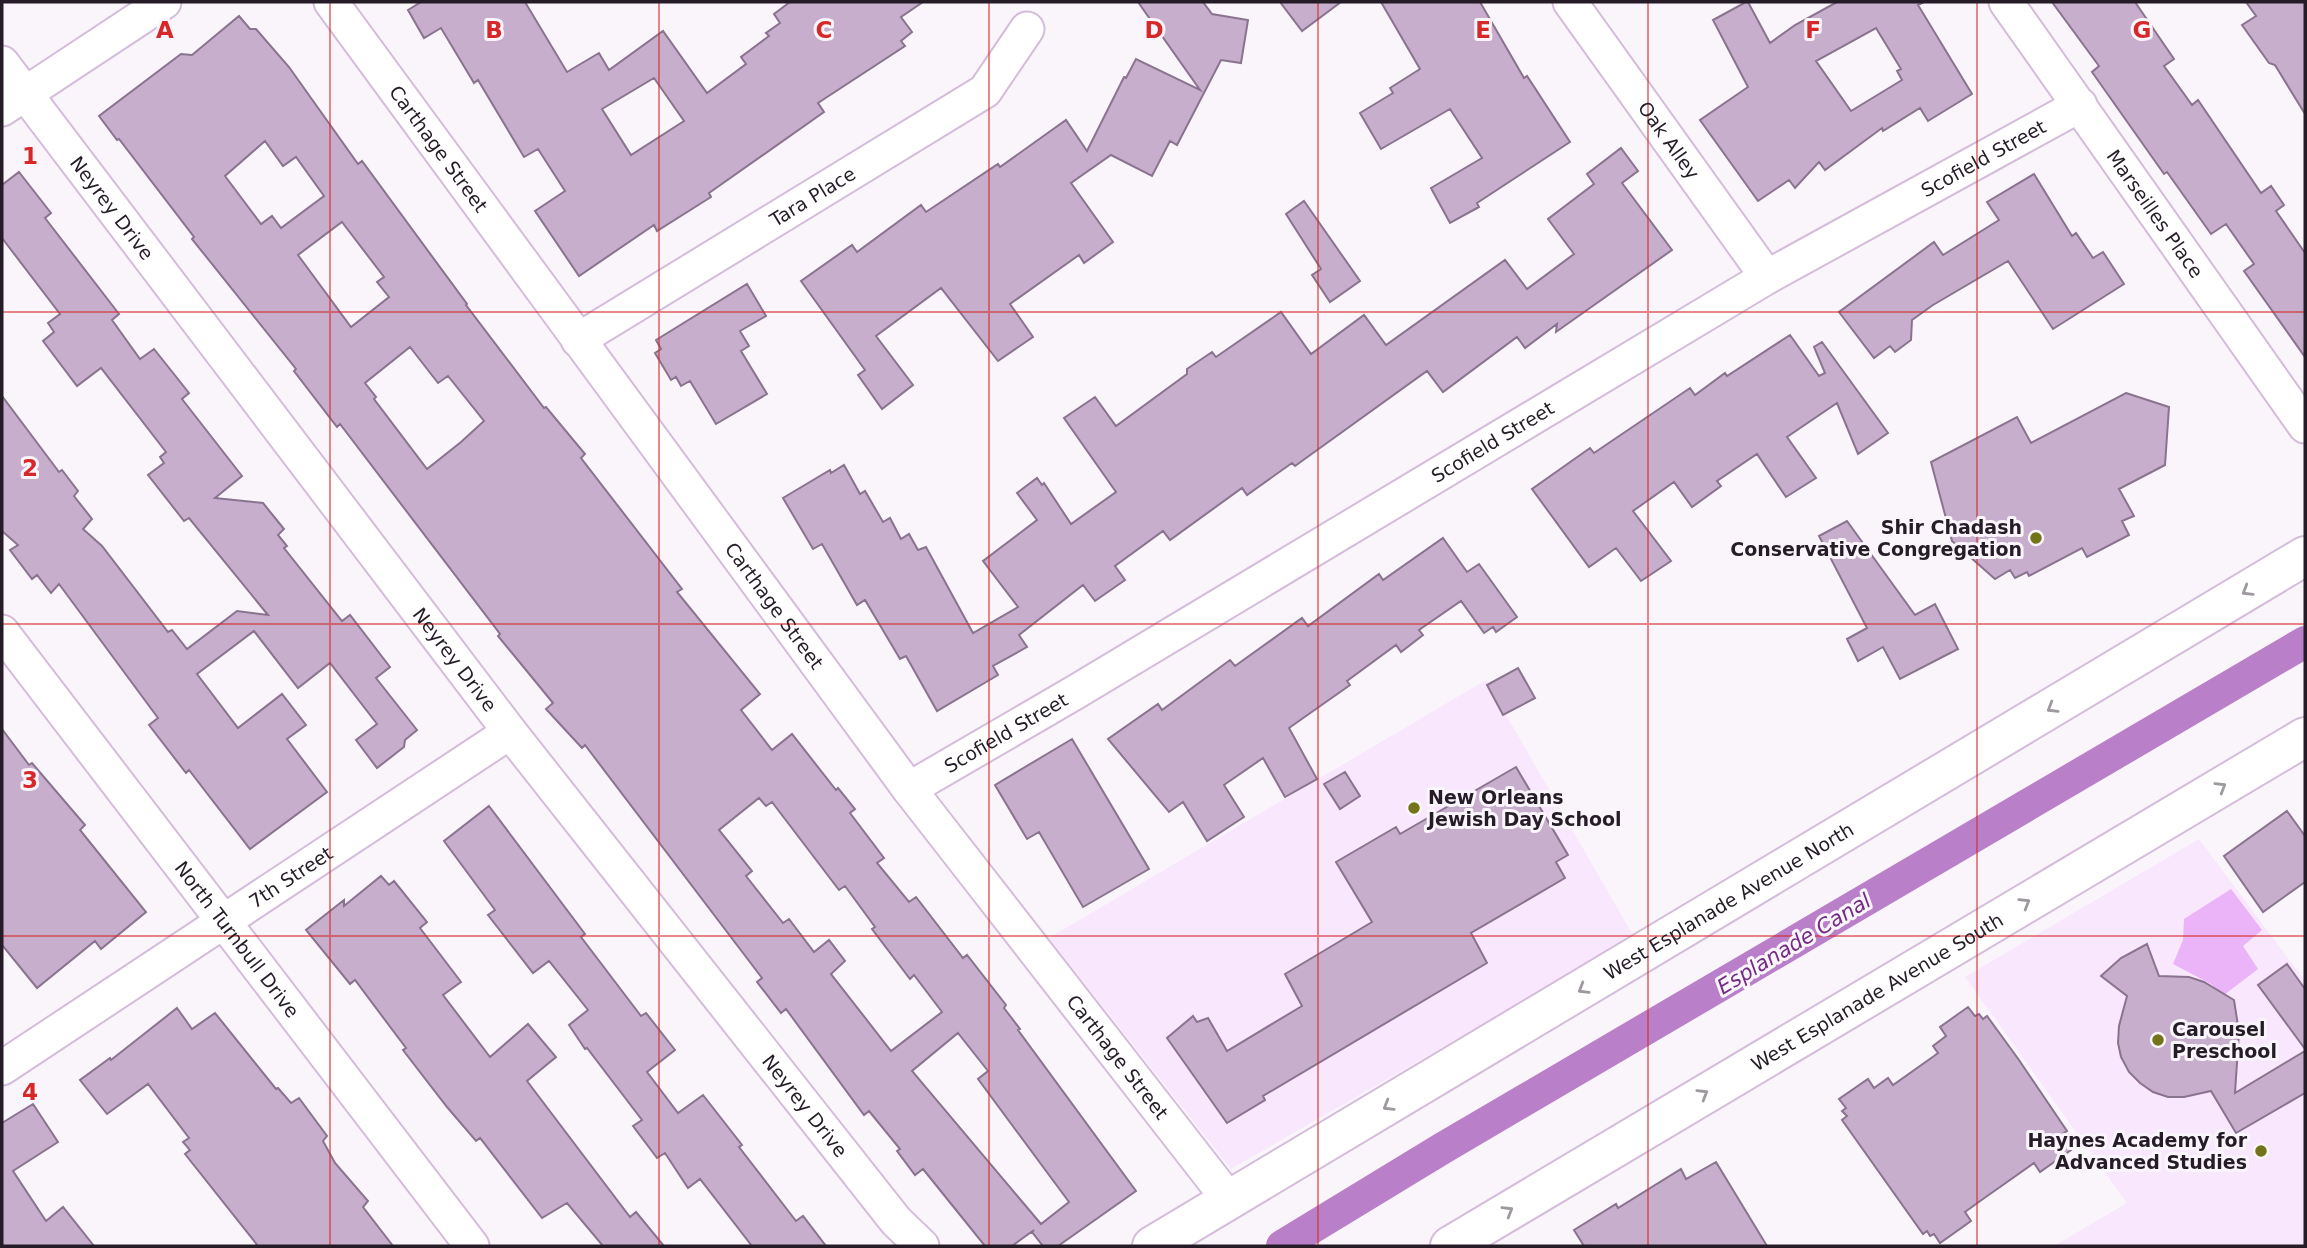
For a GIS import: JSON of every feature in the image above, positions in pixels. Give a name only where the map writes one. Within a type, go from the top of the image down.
[{"type":"main road","name":"West Esplanade Avenue North","points":[[1153,1246],[2305,556]]},
{"type":"main road","name":"West Esplanade Avenue South","points":[[1450,1246],[2305,737]]},
{"type":"street","points":[[13,101],[164,2]]},
{"type":"street","name":"Carthage Street","points":[[331,2],[909,789],[1230,1201]]},
{"type":"street","name":"Oak Alley","points":[[1570,2],[1766,277]]},
{"type":"street","name":"Marseilles Place","points":[[2006,2],[2305,426]]},
{"type":"street","name":"Tara Place","points":[[578,341],[985,91],[1027,29]]},
{"type":"street","name":"Neyrey Drive","points":[[2,63],[13,101],[896,1221],[922,1246]]},
{"type":"street","name":"Scofield Street","points":[[909,789],[1074,693],[1766,277],[2080,105]]},
{"type":"street","name":"North Turnbull Drive","points":[[2,632],[472,1246]]},
{"type":"street","name":"7th Street","points":[[2,1068],[510,732]]},
{"type":"shaded area","name":"New Orleans Jewish Day School","points":[[1486,680],[1634,937],[1231,1169],[1049,938]]},
{"type":"shaded area","name":"Carousel Preschool","points":[[2199,839],[2305,981],[2305,1246],[2054,1246],[2127,1203],[1965,977]]},
{"type":"shaded area","points":[[2231,889],[2262,930],[2243,946],[2258,969],[2224,995],[2211,984],[2173,964],[2183,940],[2184,919]]},
{"type":"building","points":[[421,2],[525,2],[567,72],[599,53],[609,70],[663,31],[707,93],[746,64],[741,57],[769,36],[766,33],[780,23],[774,14],[790,2],[923,2],[901,17],[912,32],[901,41],[905,46],[818,103],[824,112],[709,193],[711,197],[657,231],[654,225],[579,276],[535,211],[565,191],[538,149],[524,157],[478,80],[474,83],[441,28],[424,38],[408,10]],"holes":[[[654,78],[684,121],[631,155],[602,109]]]},
{"type":"building","points":[[1138,2],[1203,2],[1212,14],[1248,20],[1241,63],[1221,60],[1177,145],[1170,141],[1152,176],[1111,155],[1071,183],[1113,242],[1084,263],[1079,255],[1010,304],[1033,337],[998,361],[941,288],[876,336],[913,385],[882,409],[858,375],[865,370],[801,281],[852,245],[857,252],[921,205],[926,212],[998,164],[1000,167],[1066,120],[1087,151],[1124,77],[1126,78],[1136,59],[1200,90]]},
{"type":"building","points":[[1280,2],[1341,2],[1302,31]]},
{"type":"building","points":[[1381,2],[1480,2],[1524,78],[1527,76],[1570,142],[1477,203],[1479,207],[1450,223],[1431,188],[1482,158],[1450,109],[1381,149],[1360,113],[1393,93],[1390,88],[1420,69]]},
{"type":"building","points":[[1748,2],[1770,43],[1795,25],[1837,2],[1924,2],[1918,5],[1972,94],[1928,121],[1920,108],[1883,131],[1882,128],[1825,170],[1819,162],[1795,188],[1789,180],[1758,201],[1700,120],[1748,87],[1713,20]],"holes":[[[1876,28],[1901,69],[1897,71],[1902,80],[1851,111],[1816,61]]]},
{"type":"building","points":[[2052,2],[2135,2],[2174,59],[2164,66],[2192,105],[2198,100],[2261,193],[2271,186],[2284,205],[2276,211],[2305,253],[2305,357],[2244,271],[2254,264],[2226,224],[2211,234],[2167,172],[2164,174],[2092,72],[2099,66]]},
{"type":"building","points":[[2246,2],[2305,2],[2305,114],[2275,65],[2269,63],[2242,25],[2256,16]]},
{"type":"building","points":[[239,16],[250,29],[256,29],[289,67],[358,164],[362,161],[544,408],[546,407],[585,454],[581,458],[682,589],[677,592],[760,694],[741,710],[772,750],[792,734],[836,790],[838,788],[855,809],[850,813],[884,858],[877,863],[909,902],[916,897],[963,958],[967,955],[1006,1005],[1004,1008],[1020,1029],[1018,1030],[1136,1191],[1058,1246],[1043,1246],[1032,1232],[1034,1230],[1012,1246],[985,1246],[923,1169],[915,1175],[897,1151],[900,1149],[869,1111],[864,1115],[786,1009],[781,1013],[757,982],[762,978],[585,745],[582,748],[546,709],[553,703],[498,636],[500,634],[340,424],[337,427],[294,371],[296,369],[192,239],[194,237],[99,116],[181,54],[192,55]],"holes":[[[265,141],[283,166],[296,157],[324,196],[281,228],[272,216],[261,224],[225,176]],[[342,222],[384,277],[377,282],[389,297],[351,327],[298,255]],[[410,347],[438,383],[448,376],[484,421],[427,469],[365,383]],[[759,798],[766,806],[772,802],[839,890],[845,886],[875,927],[872,929],[910,979],[914,975],[942,1012],[891,1051],[831,974],[845,961],[829,940],[814,952],[789,919],[783,923],[746,876],[752,871],[719,830]],[[958,1033],[988,1071],[978,1079],[1069,1202],[1041,1224],[912,1071]]]},
{"type":"building","points":[[1621,148],[1638,171],[1622,183],[1672,250],[1556,332],[1557,324],[1525,348],[1517,337],[1443,392],[1427,371],[1295,466],[1292,463],[1247,495],[1242,488],[1170,540],[1163,531],[1115,566],[1125,580],[1095,601],[1083,585],[1019,635],[1027,647],[993,666],[998,675],[937,711],[906,656],[900,659],[865,600],[857,605],[822,544],[813,549],[783,498],[830,470],[831,473],[844,465],[860,494],[865,491],[883,522],[890,518],[901,539],[909,534],[918,550],[926,547],[973,633],[1018,607],[983,561],[1037,520],[1017,493],[1037,478],[1042,485],[1044,483],[1071,524],[1116,492],[1064,418],[1095,397],[1116,426],[1187,374],[1187,369],[1212,352],[1216,357],[1281,312],[1311,354],[1364,315],[1386,345],[1505,260],[1527,289],[1574,254],[1548,219],[1594,184],[1587,174]]},
{"type":"building","points":[[19,172],[51,213],[45,218],[119,314],[112,320],[140,359],[154,349],[189,393],[182,399],[242,476],[215,498],[263,503],[284,529],[278,535],[287,546],[284,548],[342,621],[350,615],[390,667],[376,678],[417,730],[405,740],[404,747],[377,768],[356,740],[377,724],[330,663],[298,688],[254,631],[197,674],[238,728],[282,694],[306,725],[287,739],[327,792],[250,849],[189,770],[186,773],[149,725],[158,718],[59,584],[51,593],[37,575],[32,579],[10,550],[18,545],[2,531],[2,396],[59,472],[62,470],[78,491],[74,496],[92,519],[83,529],[102,546],[168,632],[172,630],[187,649],[237,611],[268,615],[189,518],[184,521],[148,475],[164,463],[160,457],[166,452],[101,368],[77,386],[43,341],[54,332],[48,323],[60,314],[2,238],[2,185]]},
{"type":"building","points":[[2034,174],[2072,236],[2076,233],[2093,258],[2103,252],[2124,284],[2053,329],[2008,261],[1912,320],[1911,340],[1895,352],[1890,346],[1874,358],[1839,312],[1934,242],[1943,255],[1999,220],[1987,202]]},
{"type":"building","points":[[1304,201],[1360,281],[1330,302],[1312,275],[1321,269],[1286,214]]},
{"type":"building","points":[[747,284],[766,316],[740,331],[749,346],[741,351],[767,394],[716,424],[690,381],[681,386],[676,377],[671,380],[655,353],[661,349],[656,340]]},
{"type":"building","points":[[1790,335],[1819,376],[1825,373],[1814,347],[1822,342],[1888,433],[1858,454],[1837,403],[1787,437],[1816,478],[1786,497],[1757,454],[1717,481],[1721,486],[1692,507],[1674,482],[1633,511],[1671,561],[1641,581],[1616,548],[1589,567],[1532,489],[1590,448],[1594,453],[1690,388],[1695,395],[1725,373],[1727,376]]},
{"type":"building","name":"Shir Chadash Conservative Congregation","points":[[2126,393],[2169,407],[2165,465],[2119,489],[2134,516],[2122,521],[2129,535],[2087,557],[2082,548],[2029,576],[2027,572],[2015,578],[2010,570],[1995,579],[1952,541],[1931,462],[2017,417],[2031,443]]},
{"type":"building","points":[[1847,521],[1915,615],[1935,604],[1958,649],[1900,679],[1883,647],[1858,661],[1847,639],[1867,628],[1819,536]]},
{"type":"building","points":[[1443,538],[1467,572],[1479,564],[1517,617],[1496,632],[1493,627],[1484,633],[1461,601],[1419,630],[1423,635],[1401,652],[1396,645],[1347,681],[1350,685],[1289,728],[1317,779],[1285,797],[1263,758],[1224,785],[1244,817],[1207,841],[1183,802],[1169,812],[1108,739],[1158,704],[1162,710],[1230,660],[1235,666],[1302,618],[1308,626],[1379,574],[1383,580]]},
{"type":"building","points":[[1518,668],[1535,698],[1503,715],[1487,685]]},
{"type":"building","points":[[2,729],[29,765],[32,763],[85,825],[80,830],[146,912],[101,949],[95,941],[37,988],[2,945]]},
{"type":"building","points":[[1072,739],[1149,869],[1083,907],[1039,832],[1027,839],[995,785]]},
{"type":"building","points":[[1516,767],[1568,855],[1556,862],[1565,878],[1471,933],[1487,963],[1263,1096],[1265,1100],[1227,1123],[1167,1038],[1193,1016],[1197,1022],[1208,1018],[1227,1051],[1302,1006],[1285,974],[1372,922],[1336,862],[1396,827],[1400,834]]},
{"type":"building","points":[[1345,772],[1360,796],[1340,809],[1324,784]]},
{"type":"building","points":[[489,806],[585,934],[581,937],[641,1016],[646,1013],[675,1050],[647,1072],[678,1113],[703,1095],[796,1221],[803,1216],[826,1246],[752,1246],[700,1179],[688,1188],[665,1153],[657,1158],[633,1126],[642,1120],[569,1025],[588,1010],[549,961],[533,973],[488,915],[495,910],[444,841]]},
{"type":"building","points":[[2287,811],[2305,836],[2305,882],[2263,912],[2224,856]]},
{"type":"building","points":[[381,876],[389,885],[394,881],[427,922],[420,928],[461,982],[443,995],[490,1057],[528,1024],[556,1057],[527,1081],[630,1217],[636,1212],[664,1246],[603,1246],[567,1203],[542,1218],[480,1138],[476,1141],[447,1107],[403,1050],[406,1048],[355,980],[350,984],[306,930],[344,900],[344,906]]},
{"type":"building","points":[[2147,944],[2159,976],[2189,977],[2204,982],[2234,1000],[2239,1032],[2235,1093],[2305,1051],[2305,1093],[2236,1133],[2211,1091],[2184,1097],[2168,1097],[2153,1092],[2140,1083],[2129,1072],[2121,1057],[2118,1043],[2119,1026],[2127,996],[2101,976],[2121,958]]},
{"type":"building","points":[[2287,964],[2305,989],[2305,1049],[2258,985]]},
{"type":"building","points":[[1968,1007],[1975,1016],[1979,1014],[1983,1019],[1987,1016],[2019,1060],[2067,1131],[2064,1133],[2068,1138],[2064,1141],[2071,1150],[2040,1172],[2034,1163],[1983,1199],[1965,1212],[1971,1221],[1940,1243],[1934,1234],[1930,1236],[1927,1231],[1923,1234],[1842,1120],[1847,1116],[1842,1111],[1846,1108],[1839,1099],[1868,1079],[1874,1088],[1888,1078],[1893,1085],[1934,1056],[1938,1053],[1933,1046],[1946,1036],[1940,1027]]},
{"type":"building","points":[[177,1008],[192,1029],[215,1013],[276,1089],[291,1103],[299,1098],[327,1136],[323,1141],[335,1163],[368,1201],[363,1207],[393,1246],[258,1246],[185,1154],[190,1150],[183,1142],[189,1138],[148,1084],[107,1114],[80,1080],[110,1058],[111,1060]]},
{"type":"building","points":[[33,1104],[58,1142],[13,1171],[46,1221],[63,1207],[94,1246],[2,1246],[2,1123]]},
{"type":"building","points":[[1716,1162],[1767,1246],[1584,1246],[1574,1230],[1616,1204],[1618,1208],[1681,1169],[1686,1179]]},
{"type":"waterway","name":"Esplanade Canal","points":[[1282,1246],[1443,1148],[2305,642]]},
{"type":"place","name":"Shir Chadash Conservative Congregation","points":[[2036,538]]},
{"type":"place","name":"New Orleans Jewish Day School","points":[[1414,808]]},
{"type":"place","name":"Carousel Preschool","points":[[2158,1040]]},
{"type":"place","name":"Haynes Academy for Advanced Studies","points":[[2261,1151]]}]
